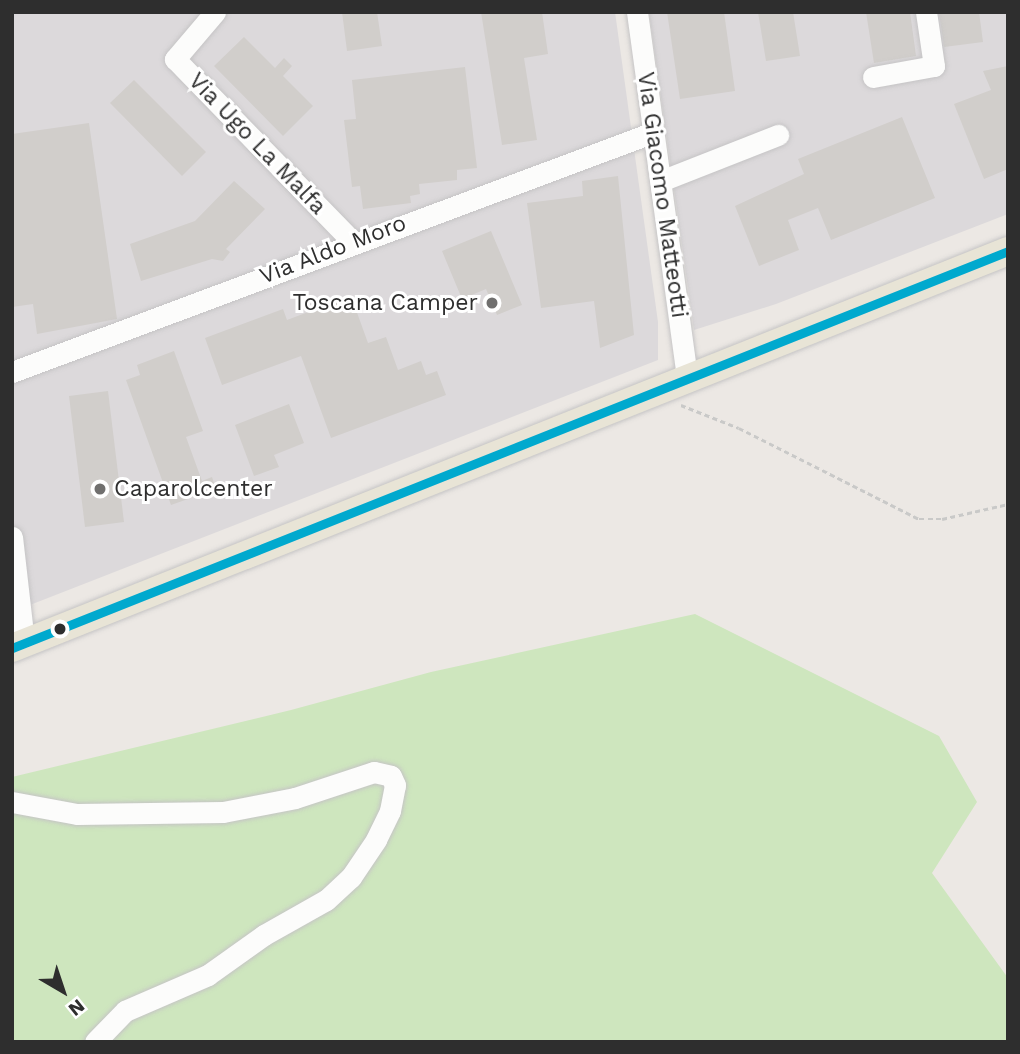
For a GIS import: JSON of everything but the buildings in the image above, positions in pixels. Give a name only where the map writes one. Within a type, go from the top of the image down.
[{"type":"main road","points":[[18,645],[1008,251]]},
{"type":"street","name":"Via Ugo La Malfa","points":[[215,12],[175,59],[353,242]]},
{"type":"street","name":"Via Giacomo Matteotti","points":[[637,12],[687,377]]},
{"type":"street","points":[[873,78],[934,66],[926,12]]},
{"type":"street","name":"Via Aldo Moro","points":[[12,372],[353,242],[654,132]]},
{"type":"street","points":[[661,181],[778,135]]},
{"type":"street","points":[[12,537],[18,645]]},
{"type":"street","points":[[12,802],[77,814],[223,812],[295,798],[374,772],[391,776],[395,785],[390,811],[376,840],[351,877],[326,900],[264,935],[208,975],[125,1011],[95,1042]]},
{"type":"path","points":[[670,406],[679,404],[738,428],[919,519],[942,519],[1008,504]]},
{"type":"shaded area","points":[[12,12],[615,12],[658,322],[658,360],[12,612]]},
{"type":"shaded area","points":[[649,12],[1008,12],[1008,214],[776,304],[694,330]]},
{"type":"green space","points":[[695,614],[939,736],[977,802],[932,873],[1008,978],[1008,1042],[12,1042],[12,777],[291,710],[431,672]]},
{"type":"transit line","points":[[12,648],[1008,251]]},
{"type":"place","name":"Toscana Camper","points":[[492,303]]},
{"type":"place","name":"Caparolcenter","points":[[100,489]]}]
